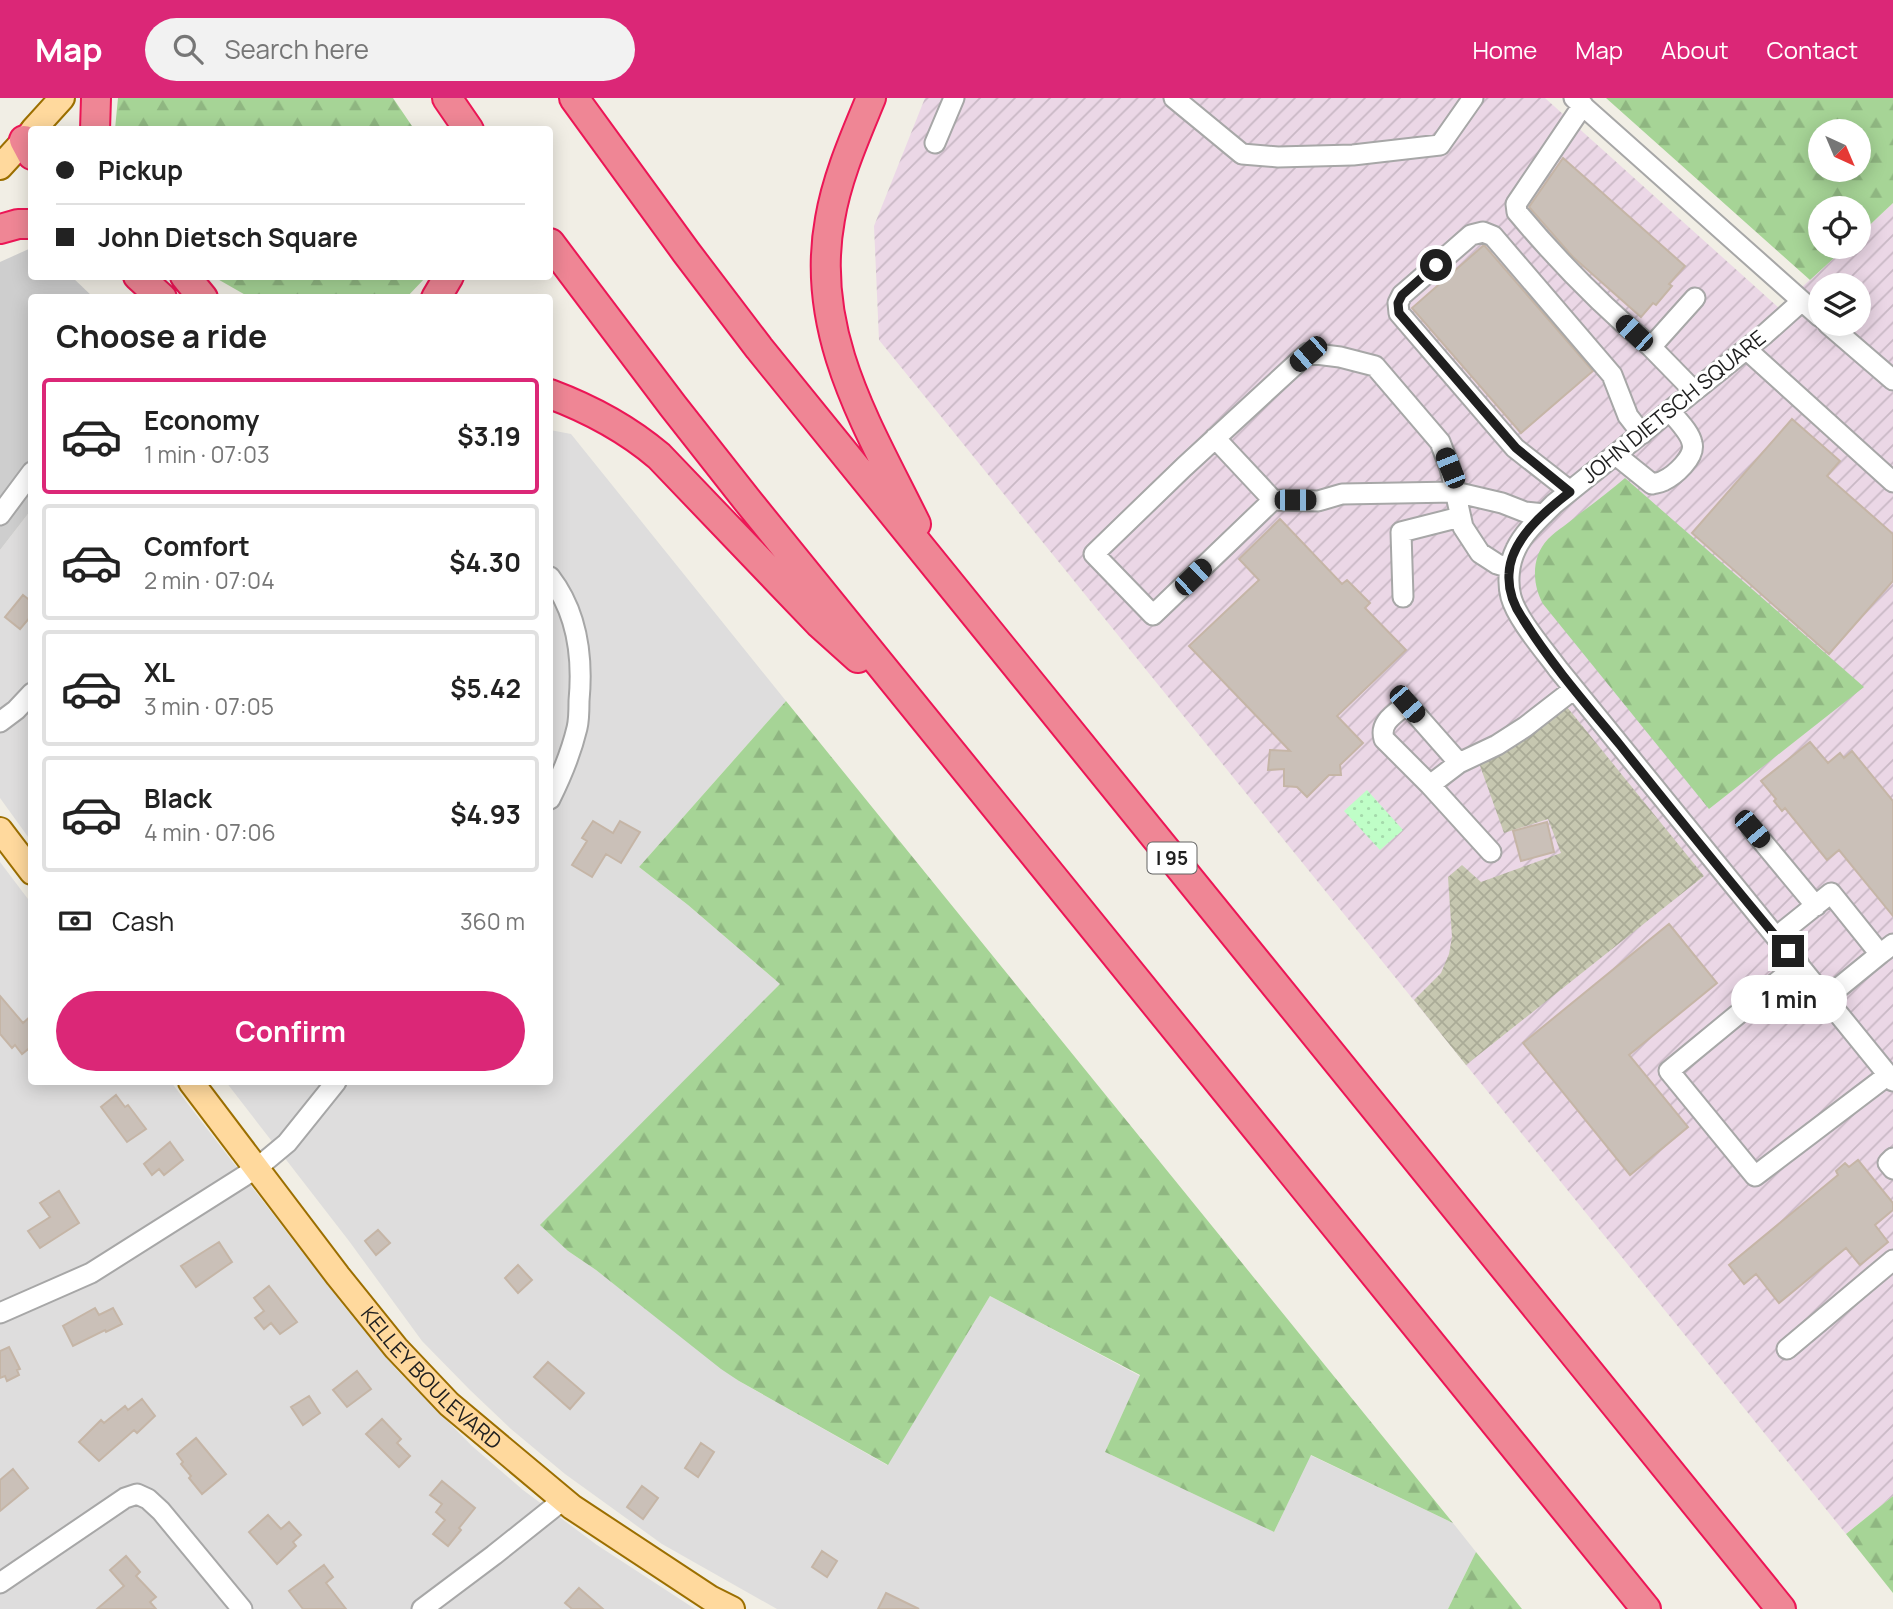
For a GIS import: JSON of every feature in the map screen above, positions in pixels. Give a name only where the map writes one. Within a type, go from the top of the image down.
[{"type":"highway","points":[[95,126],[96,98]]},
{"type":"highway","points":[[436,98],[445,126]]},
{"type":"highway","points":[[447,98],[466,126]]},
{"type":"highway","name":"I 95","points":[[574,98],[722,300],[1781,1609]]},
{"type":"highway","points":[[870,98],[838,183],[830,220],[825,271],[828,311],[839,356],[860,410],[939,571]]},
{"type":"highway","points":[[0,229],[28,225]]},
{"type":"highway","points":[[553,247],[687,425],[1646,1609]]},
{"type":"highway","points":[[188,280],[200,294]]},
{"type":"highway","points":[[553,395],[604,418],[659,456],[819,623],[918,711]]},
{"type":"main road","points":[[40,126],[61,98]]},
{"type":"main road","points":[[0,167],[28,141]]},
{"type":"main road","points":[[0,830],[28,867]]},
{"type":"main road","name":"KELLEY BOULEVARD","points":[[193,1085],[396,1348],[449,1404],[563,1500],[710,1598],[732,1609]]},
{"type":"street","points":[[935,142],[954,98]]},
{"type":"street","points":[[1174,98],[1242,154],[1278,158],[1353,155],[1440,145],[1473,98]]},
{"type":"street","points":[[1694,391],[1651,347],[1585,287],[1517,212],[1516,204],[1578,102],[1808,306]]},
{"type":"street","points":[[1570,492],[1516,448],[1399,313],[1398,303],[1402,295],[1471,235],[1483,232],[1493,236],[1612,375],[1628,416],[1642,434]]},
{"type":"street","points":[[1651,347],[1695,298]]},
{"type":"street","name":"JOHN DIETSCH SQUARE","points":[[1510,568],[1516,548],[1544,514],[1802,301]]},
{"type":"street","points":[[1842,336],[1893,380]]},
{"type":"street","points":[[1746,349],[1893,482]]},
{"type":"street","points":[[1544,514],[1525,512],[1502,503],[1455,492],[1354,493],[1318,501],[1273,500],[1153,615],[1094,554],[1215,438],[1308,354],[1339,356],[1376,366],[1440,442],[1450,468],[1455,492],[1460,517],[1463,527],[1480,553],[1497,564],[1510,568],[1508,573],[1511,597],[1522,618],[1574,689],[1799,964],[1890,1078],[1755,1177],[1669,1071],[1799,964]]},
{"type":"street","points":[[1616,455],[1651,484],[1664,481],[1675,473],[1693,449],[1692,440],[1670,411]]},
{"type":"street","points":[[1215,438],[1273,500]]},
{"type":"street","points":[[0,515],[28,477]]},
{"type":"street","points":[[1403,597],[1401,532],[1460,517]]},
{"type":"street","points":[[553,581],[570,613],[579,646],[581,684],[578,726],[563,773],[553,793]]},
{"type":"street","points":[[1430,785],[1459,763],[1497,745],[1525,727],[1574,689]]},
{"type":"street","points":[[0,722],[28,697]]},
{"type":"street","points":[[1459,763],[1407,704],[1386,722],[1382,729],[1384,739],[1491,852]]},
{"type":"street","points":[[1752,829],[1816,906]]},
{"type":"street","points":[[1776,937],[1831,893],[1887,949],[1826,998]]},
{"type":"street","points":[[0,1313],[91,1273],[257,1168],[287,1143],[334,1085]]},
{"type":"street","points":[[1893,1158],[1888,1163],[1893,1169]]},
{"type":"street","points":[[1787,1349],[1893,1261]]},
{"type":"street","points":[[0,1583],[125,1498],[137,1494],[148,1499],[161,1511],[242,1609]]},
{"type":"street","points":[[422,1609],[563,1500]]},
{"type":"shaded area","points":[[925,98],[1545,98],[1779,308],[1808,282],[1808,336],[1871,336],[1871,273],[1817,273],[1833,259],[1871,259],[1871,224],[1893,203],[1893,1496],[1846,1534],[879,340],[874,226]]},
{"type":"shaded area","points":[[28,249],[28,280],[75,280],[90,294],[28,294],[28,514],[0,550],[0,262]]},
{"type":"shaded area","points":[[553,431],[571,434],[786,701],[639,867],[780,984],[541,1225],[568,1251],[739,1381],[887,1465],[990,1296],[1140,1376],[1105,1452],[1274,1532],[1310,1455],[1453,1523],[1476,1552],[1448,1609],[777,1609],[662,1544],[565,1474],[511,1429],[422,1341],[349,1241],[228,1085],[553,1085]]},
{"type":"shaded area","points":[[28,514],[28,837],[0,798],[0,550]]},
{"type":"shaded area","points":[[1567,707],[1704,876],[1466,1065],[1414,1000],[1441,973],[1449,954],[1452,937],[1448,877],[1462,865],[1481,882],[1561,853],[1548,819],[1504,833],[1479,763],[1507,750]]},
{"type":"shaded area","points":[[0,862],[28,899],[28,1085],[173,1085],[343,1305],[397,1370],[472,1446],[523,1490],[597,1545],[695,1609],[0,1609]]},
{"type":"green space","points":[[118,98],[393,98],[412,126],[115,126]]},
{"type":"green space","points":[[1606,98],[1893,98],[1893,203],[1871,224],[1871,196],[1808,196],[1808,259],[1833,259],[1818,273],[1808,273],[1808,278]]},
{"type":"green space","points":[[219,280],[423,280],[410,294],[244,294]]},
{"type":"green space","points":[[1625,478],[1864,687],[1709,809],[1539,596],[1535,571],[1542,546]]},
{"type":"green space","points":[[786,701],[1453,1523],[1311,1455],[1274,1532],[1105,1452],[1140,1375],[990,1296],[888,1465],[721,1369],[568,1251],[540,1225],[780,984],[639,867]]},
{"type":"green space","points":[[1367,790],[1403,830],[1380,850],[1344,811]]},
{"type":"green space","points":[[1893,1496],[1893,1593],[1846,1534]]},
{"type":"green space","points":[[1476,1552],[1522,1609],[1448,1609]]},
{"type":"building","points":[[1563,158],[1685,266],[1656,305],[1653,303],[1641,317],[1573,257],[1529,207]]},
{"type":"building","points":[[1484,245],[1593,371],[1521,433],[1412,308]]},
{"type":"building","points":[[1792,419],[1840,461],[1827,476],[1893,534],[1893,581],[1829,654],[1692,533]]},
{"type":"building","points":[[1280,519],[1342,584],[1347,580],[1370,603],[1365,608],[1406,650],[1337,716],[1363,743],[1340,765],[1341,775],[1329,775],[1307,797],[1297,787],[1284,786],[1284,769],[1268,770],[1270,750],[1290,751],[1189,646],[1259,580],[1239,559]]},
{"type":"building","points":[[23,595],[28,599],[28,620],[20,629],[5,617]]},
{"type":"building","points":[[1810,742],[1828,763],[1840,753],[1844,758],[1852,751],[1893,801],[1893,916],[1839,850],[1827,860],[1785,808],[1782,811],[1761,781]]},
{"type":"building","points":[[593,821],[613,833],[620,821],[640,832],[621,863],[606,854],[592,877],[572,865],[587,841],[582,838]]},
{"type":"building","points":[[1547,822],[1554,852],[1521,861],[1513,831]]},
{"type":"building","points":[[1669,924],[1717,983],[1629,1055],[1688,1127],[1630,1175],[1523,1043]]},
{"type":"building","points":[[0,996],[23,1023],[28,1019],[28,1049],[22,1054],[15,1045],[12,1048],[0,1034]]},
{"type":"building","points":[[116,1095],[125,1107],[128,1105],[146,1129],[127,1142],[101,1107]]},
{"type":"building","points":[[170,1142],[183,1160],[164,1175],[159,1169],[152,1175],[144,1164]]},
{"type":"building","points":[[1858,1160],[1893,1203],[1893,1210],[1875,1225],[1888,1242],[1860,1265],[1846,1248],[1779,1303],[1756,1274],[1744,1284],[1729,1265],[1838,1175],[1836,1171],[1845,1163],[1849,1167]]},
{"type":"building","points":[[59,1191],[79,1223],[40,1248],[28,1231],[50,1217],[40,1203]]},
{"type":"building","points":[[378,1230],[390,1243],[376,1255],[365,1241]]},
{"type":"building","points":[[219,1242],[232,1262],[196,1287],[181,1266]]},
{"type":"building","points":[[518,1265],[532,1280],[518,1293],[505,1278]]},
{"type":"building","points":[[269,1286],[297,1322],[280,1334],[271,1323],[264,1329],[255,1318],[264,1311],[254,1298]]},
{"type":"building","points":[[95,1308],[99,1315],[113,1308],[122,1324],[73,1346],[63,1326]]},
{"type":"building","points":[[9,1347],[20,1369],[17,1370],[19,1375],[7,1381],[5,1376],[0,1378],[0,1351]]},
{"type":"building","points":[[548,1362],[584,1393],[570,1409],[534,1377]]},
{"type":"building","points":[[357,1371],[371,1389],[347,1407],[333,1390]]},
{"type":"building","points":[[309,1396],[320,1413],[303,1425],[291,1407]]},
{"type":"building","points":[[142,1399],[155,1416],[137,1433],[134,1430],[99,1461],[79,1442],[101,1420],[104,1423],[125,1406],[128,1410]]},
{"type":"building","points":[[382,1419],[401,1439],[397,1443],[410,1456],[399,1467],[366,1434]]},
{"type":"building","points":[[196,1438],[226,1474],[202,1494],[189,1478],[191,1476],[177,1454]]},
{"type":"building","points":[[701,1443],[714,1452],[698,1477],[685,1468]]},
{"type":"building","points":[[13,1469],[28,1488],[0,1511],[0,1480]]},
{"type":"building","points":[[442,1481],[475,1508],[448,1546],[433,1534],[445,1520],[436,1512],[442,1504],[430,1495]]},
{"type":"building","points":[[642,1486],[658,1498],[643,1519],[627,1507]]},
{"type":"building","points":[[268,1515],[281,1529],[289,1522],[301,1535],[293,1542],[296,1546],[277,1564],[249,1532]]},
{"type":"building","points":[[822,1551],[837,1561],[827,1577],[812,1567]]},
{"type":"building","points":[[126,1556],[140,1572],[136,1576],[156,1597],[150,1602],[156,1609],[97,1609],[124,1586],[110,1570]]},
{"type":"building","points":[[324,1565],[333,1577],[326,1583],[346,1609],[303,1609],[289,1591]]},
{"type":"building","points":[[579,1588],[603,1609],[572,1609],[565,1603]]},
{"type":"building","points":[[886,1593],[919,1609],[878,1609]]},
{"type":"route","points":[[1436,265],[1402,295],[1398,303],[1399,313],[1516,448],[1570,492],[1531,527],[1516,548],[1508,573],[1511,597],[1522,618],[1558,669],[1788,951]]}]
